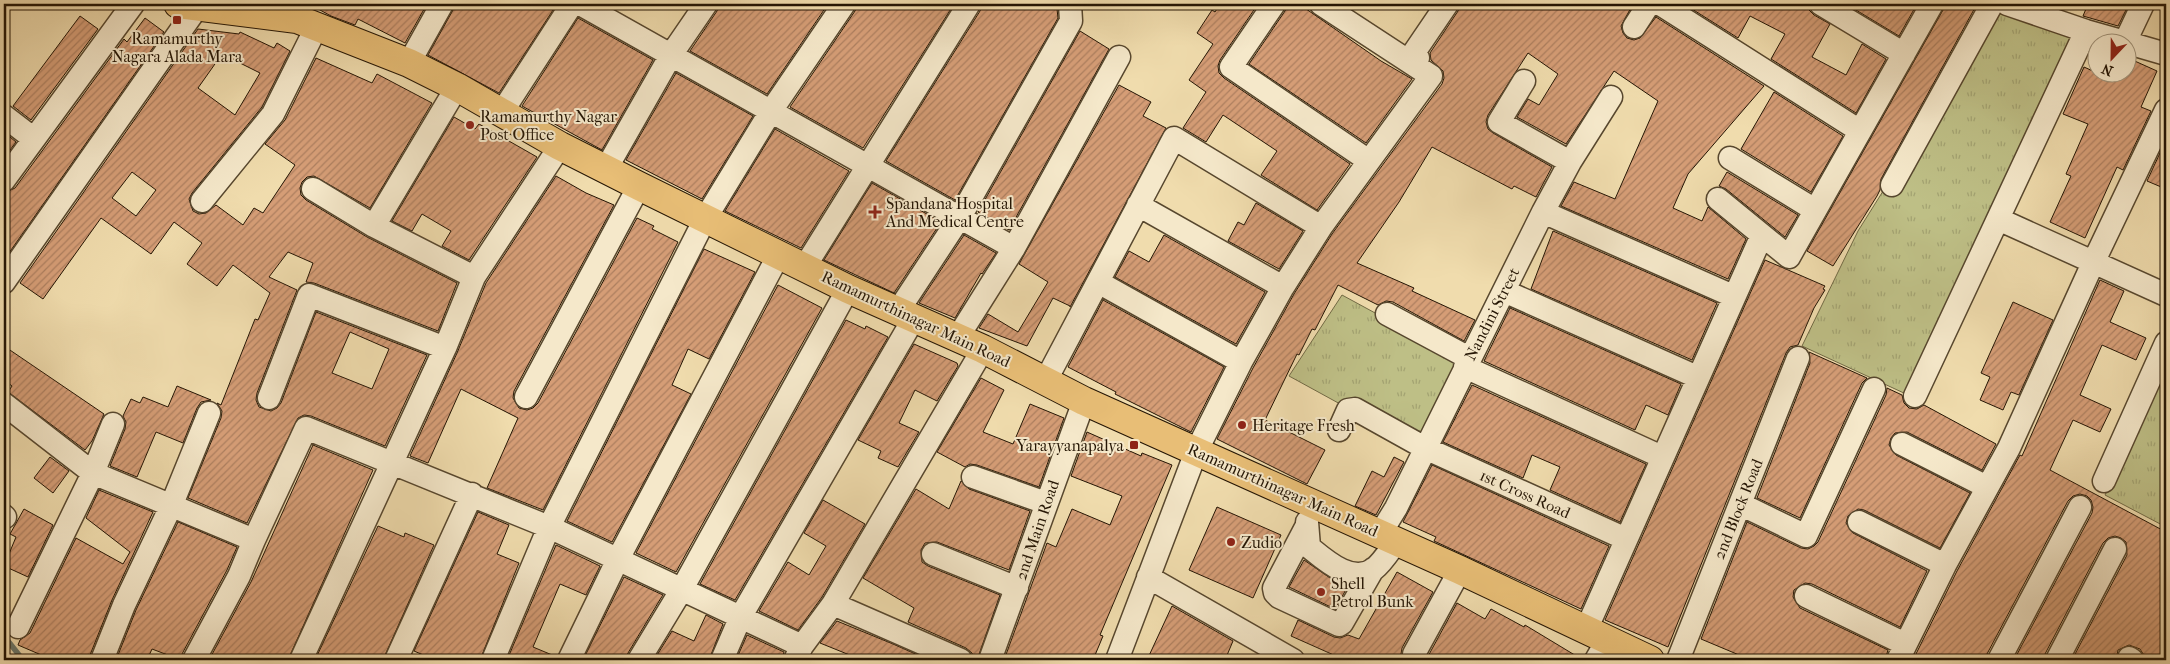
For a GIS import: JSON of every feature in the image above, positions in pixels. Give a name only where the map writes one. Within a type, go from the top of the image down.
[{"type":"main road","name":"Ramamurthinagar Main Road","points":[[188,5],[306,16],[457,87],[560,146],[778,256],[958,337],[1084,400],[1196,452],[1308,515],[1388,538],[1460,570],[1596,644],[1650,660]]},
{"type":"street","points":[[4,180],[133,4]]},
{"type":"street","points":[[409,63],[442,4]]},
{"type":"street","points":[[502,112],[572,4]]},
{"type":"street","points":[[580,4],[1014,248]]},
{"type":"street","points":[[606,169],[671,55],[706,4]]},
{"type":"street","points":[[493,660],[549,527],[705,219],[771,111],[844,4]]},
{"type":"street","points":[[804,268],[968,4]]},
{"type":"street","points":[[722,660],[741,616],[960,217],[1071,21],[1070,4]]},
{"type":"street","points":[[1274,4],[1231,67],[1369,161]]},
{"type":"street","points":[[1117,660],[1196,452],[1241,362],[1283,287],[1321,227],[1431,76],[1414,63],[1321,4]]},
{"type":"street","points":[[1414,63],[1418,58],[1413,54],[1448,4]]},
{"type":"street","points":[[1634,27],[1649,4]]},
{"type":"street","points":[[1660,4],[1860,131]]},
{"type":"street","points":[[1822,4],[1904,54]]},
{"type":"street","points":[[1718,199],[1789,257],[1932,4]]},
{"type":"street","points":[[1892,185],[1992,4]]},
{"type":"street","points":[[2007,4],[2090,32]]},
{"type":"street","points":[[2131,32],[2143,4]]},
{"type":"street","points":[[4,282],[188,5]]},
{"type":"street","points":[[202,201],[273,114],[306,16]]},
{"type":"street","points":[[1915,396],[2086,31]]},
{"type":"street","points":[[2138,45],[2166,54]]},
{"type":"street","points":[[958,337],[1014,248],[1119,57]]},
{"type":"street","points":[[1524,82],[1499,122],[1570,162]]},
{"type":"street","points":[[374,226],[457,87]]},
{"type":"street","name":"Nandini Street","points":[[1308,515],[1274,588],[1275,593],[1279,597],[1339,625],[1342,623],[1373,569],[1388,538],[1396,508],[1543,212],[1570,162],[1611,97]]},
{"type":"street","points":[[1806,596],[1902,652],[1945,565],[2009,448],[2093,263],[2166,110]]},
{"type":"street","points":[[4,116],[34,139]]},
{"type":"street","points":[[1046,380],[1174,138],[1321,227]]},
{"type":"street","points":[[301,660],[445,348],[474,277],[560,146]]},
{"type":"street","points":[[1730,158],[1815,210]]},
{"type":"street","points":[[526,397],[639,186]]},
{"type":"street","points":[[314,189],[374,226],[474,277]]},
{"type":"street","points":[[1138,205],[1283,287]]},
{"type":"street","points":[[1543,212],[1733,296]]},
{"type":"street","points":[[1998,219],[2166,296]]},
{"type":"street","points":[[1596,644],[1626,539],[1733,296],[1762,235]]},
{"type":"street","points":[[569,660],[618,559],[778,256]]},
{"type":"street","points":[[1098,282],[1241,362]]},
{"type":"street","points":[[639,660],[682,588],[848,289]]},
{"type":"street","points":[[1504,291],[1697,377]]},
{"type":"street","points":[[268,398],[309,295],[445,348]]},
{"type":"street","points":[[1386,314],[1467,362],[1662,457]]},
{"type":"street","points":[[2104,481],[2166,343]]},
{"type":"street","points":[[194,660],[239,576],[306,428],[392,461],[549,527],[741,616],[798,653],[833,604],[983,349]]},
{"type":"street","name":"2nd Block Road","points":[[1678,660],[1798,358]]},
{"type":"street","points":[[1740,504],[1806,536],[1874,389]]},
{"type":"street","name":"2nd Main Road","points":[[990,660],[1084,400]]},
{"type":"street","points":[[4,404],[93,473],[172,504],[254,540]]},
{"type":"street","name":"1st Cross Road","points":[[1338,430],[1348,410],[1355,409],[1425,448],[1626,539]]},
{"type":"street","points":[[102,660],[124,605],[172,504],[209,413]]},
{"type":"street","points":[[18,627],[93,473],[113,424]]},
{"type":"street","points":[[1902,444],[1987,487]]},
{"type":"street","points":[[973,477],[1046,502]]},
{"type":"street","points":[[396,660],[472,494]]},
{"type":"street","points":[[1999,660],[2080,507]]},
{"type":"street","points":[[1308,515],[1310,547],[1328,562],[1344,572],[1361,573],[1373,569]]},
{"type":"street","points":[[1859,522],[1945,565]]},
{"type":"street","points":[[2057,660],[2114,549]]},
{"type":"street","points":[[933,554],[1017,588]]},
{"type":"street","points":[[1414,654],[1460,570]]},
{"type":"street","points":[[1148,578],[1293,660]]},
{"type":"street","points":[[833,604],[961,660]]},
{"type":"green space","points":[[1996,11],[2072,36],[1906,394],[1802,346],[1858,231]]},
{"type":"green space","points":[[1342,295],[1458,358],[1415,445],[1289,376]]},
{"type":"green space","points":[[2166,360],[2166,527],[2105,495]]},
{"type":"building","points":[[309,4],[427,4],[405,43],[358,19],[355,25],[331,16]]},
{"type":"building","points":[[455,4],[550,4],[555,7],[499,93],[428,55]]},
{"type":"building","points":[[719,4],[828,4],[767,94],[690,51],[717,11]]},
{"type":"building","points":[[857,4],[954,4],[863,148],[790,107],[855,11]]},
{"type":"building","points":[[982,4],[1048,4],[1057,9],[1058,18],[955,200],[886,161],[980,11]]},
{"type":"building","points":[[1220,4],[1258,4],[1220,60],[1218,66],[1219,73],[1350,164],[1317,210],[1261,175],[1277,151],[1223,115],[1206,142],[1183,128],[1206,92],[1189,80],[1213,44],[1197,33],[1212,10],[1215,12]]},
{"type":"building","points":[[1287,4],[1299,4],[1381,61],[1412,79],[1366,143],[1249,64],[1285,11]]},
{"type":"building","points":[[1460,4],[1633,4],[1621,26],[1627,38],[1634,40],[1640,38],[1656,17],[1764,86],[1688,174],[1673,208],[1702,221],[1708,207],[1746,239],[1728,279],[1561,206],[1574,182],[1615,199],[1658,101],[1614,71],[1566,144],[1517,117],[1528,99],[1539,105],[1558,74],[1528,53],[1488,115],[1486,122],[1488,129],[1493,133],[1552,167],[1536,197],[1514,186],[1512,189],[1432,147],[1399,202],[1357,263],[1414,288],[1412,291],[1475,320],[1464,341],[1393,302],[1386,301],[1378,305],[1338,285],[1315,330],[1312,329],[1299,355],[1297,354],[1265,420],[1325,450],[1307,484],[1217,439],[1253,368],[1294,294],[1332,234],[1442,84],[1444,78],[1443,71],[1431,60],[1430,53],[1458,11]]},
{"type":"building","points":[[1684,4],[1808,4],[1809,10],[1814,15],[1830,24],[1812,57],[1846,75],[1862,44],[1886,59],[1856,113],[1771,59],[1785,34],[1750,16],[1738,38]]},
{"type":"building","points":[[1846,4],[1917,4],[1899,36]]},
{"type":"building","points":[[1945,4],[1977,4],[1881,179],[1880,190],[1877,196],[1833,266],[1807,251]]},
{"type":"building","points":[[2088,4],[2129,4],[2118,26],[2083,16]]},
{"type":"building","points":[[80,16],[98,29],[31,120],[13,106]]},
{"type":"building","points":[[145,18],[164,32],[4,260],[4,193],[15,188],[124,39],[127,42]]},
{"type":"building","points":[[578,18],[653,60],[602,150],[522,106]]},
{"type":"building","points":[[198,29],[239,34],[240,32],[274,48],[277,43],[290,51],[262,107],[192,193],[189,199],[193,211],[199,214],[206,213],[216,205],[243,225],[254,208],[263,213],[295,165],[265,144],[285,120],[316,58],[372,83],[377,74],[432,103],[370,208],[314,176],[307,177],[302,182],[300,188],[301,195],[306,200],[367,237],[457,283],[438,331],[314,283],[306,282],[313,263],[288,252],[269,277],[297,290],[257,393],[256,400],[259,407],[271,411],[281,403],[316,312],[427,355],[385,446],[311,416],[304,415],[298,418],[247,523],[188,498],[221,418],[222,411],[217,403],[221,405],[255,319],[258,320],[270,293],[233,265],[217,286],[187,264],[202,243],[174,222],[151,254],[101,218],[43,299],[20,283]],"holes":[[[222,54],[260,73],[235,115],[198,88]],[[132,172],[156,190],[136,216],[112,198]],[[350,332],[389,349],[372,389],[332,373]]]},
{"type":"building","points":[[1080,31],[1109,49],[1009,230],[978,212]]},
{"type":"building","points":[[2138,62],[2157,71],[2141,107],[2151,111],[2123,170],[2117,167],[2085,238],[2050,222],[2071,176],[2066,174],[2088,124],[2063,114],[2084,67],[2088,69],[2088,82],[2138,82]]},
{"type":"building","points":[[676,73],[753,116],[702,199],[626,160]]},
{"type":"building","points":[[1119,85],[1151,102],[1143,116],[1166,128],[1070,307],[1053,298],[1027,346],[979,328],[988,314],[1018,332],[1048,282],[1019,264]]},
{"type":"building","points":[[1774,92],[1843,136],[1811,192],[1741,149]]},
{"type":"building","points":[[454,117],[475,129],[479,124],[537,157],[469,260],[442,246],[451,231],[422,214],[412,231],[392,221]]},
{"type":"building","points":[[775,129],[849,171],[801,248],[725,211]]},
{"type":"building","points":[[4,132],[16,142],[4,158]]},
{"type":"building","points":[[2166,140],[2166,189],[2147,181]]},
{"type":"building","points":[[1727,172],[1798,215],[1785,237],[1726,189],[1719,186]]},
{"type":"building","points":[[556,176],[586,193],[614,205],[514,391],[513,398],[519,408],[527,410],[533,408],[538,403],[637,218],[654,226],[652,229],[678,242],[543,510],[487,488],[518,418],[461,389],[428,463],[410,456],[457,353],[486,283]]},
{"type":"building","points":[[872,183],[941,222],[894,293],[824,260]]},
{"type":"building","points":[[1256,203],[1303,231],[1279,269],[1228,241],[1238,222],[1244,225]]},
{"type":"building","points":[[1553,231],[1717,303],[1692,360],[1531,289]]},
{"type":"building","points":[[964,235],[996,253],[981,273],[955,318],[919,303]]},
{"type":"building","points":[[1164,235],[1265,292],[1236,344],[1115,277],[1129,251],[1149,262]]},
{"type":"building","points":[[704,249],[755,272],[709,359],[688,349],[672,385],[691,394],[612,542],[567,521]]},
{"type":"building","points":[[1765,260],[1825,286],[1823,289],[1825,290],[1814,308],[1798,345],[1790,347],[1786,353],[1668,647],[1605,620]]},
{"type":"building","points":[[2100,280],[2124,291],[2110,322],[2146,338],[2136,360],[2102,345],[2080,395],[2111,409],[2100,432],[2073,420],[2050,470],[2166,532],[2166,660],[2147,660],[2140,649],[2129,645],[2118,650],[2116,660],[2077,660],[2073,658],[2127,555],[2126,542],[2115,536],[2108,538],[2103,543],[2045,654],[2044,660],[2014,660],[2092,513],[2091,500],[2087,496],[2080,494],[2073,496],[2068,501],[1987,654],[1986,660],[1913,660],[1957,571],[2020,455],[2022,456]]},
{"type":"building","points":[[778,285],[822,308],[676,572],[636,553]]},
{"type":"building","points":[[1103,300],[1224,367],[1191,432],[1115,394],[1116,392],[1068,367]]},
{"type":"building","points":[[2013,302],[2053,320],[2019,395],[2011,392],[2003,410],[1980,400],[1990,377],[1981,373]]},
{"type":"building","points":[[1510,308],[1681,384],[1668,415],[1646,405],[1635,430],[1484,361]]},
{"type":"building","points":[[846,320],[865,329],[866,326],[888,337],[735,600],[700,584]]},
{"type":"building","points":[[914,344],[957,363],[958,366],[937,401],[915,390],[899,423],[919,432],[898,467],[878,458],[881,451],[858,440]]},
{"type":"building","points":[[4,346],[104,414],[92,441],[85,450],[8,392],[12,386],[4,380]]},
{"type":"building","points":[[1809,352],[1867,378],[1862,383],[1800,518],[1757,498],[1810,363]]},
{"type":"building","points":[[981,378],[1004,390],[983,432],[1013,444],[1030,404],[1064,418],[1039,487],[977,465],[970,464],[965,467],[937,452]]},
{"type":"building","points":[[1472,385],[1646,464],[1620,522],[1550,490],[1560,467],[1532,455],[1523,478],[1443,442]]},
{"type":"building","points":[[177,386],[211,400],[201,402],[197,408],[183,443],[156,432],[137,477],[110,466],[125,429],[126,422],[123,416],[131,399],[140,403],[143,397],[168,407]]},
{"type":"building","points":[[1887,388],[1902,395],[1904,403],[1909,408],[1917,409],[1924,405],[1996,444],[1982,470],[1907,432],[1895,433],[1891,438],[1889,445],[1896,455],[1970,493],[1940,548],[1864,510],[1858,509],[1848,516],[1846,523],[1853,533],[1927,571],[1900,627],[1812,584],[1805,583],[1794,590],[1793,597],[1800,608],[1888,650],[1885,660],[1751,660],[1701,639],[1747,522],[1801,548],[1808,549],[1818,542],[1886,395]]},
{"type":"building","points":[[1087,432],[1141,456],[1142,453],[1172,465],[1100,635],[1103,636],[1093,660],[1004,660],[1047,543],[1056,547],[1072,509],[1110,525],[1122,496],[1071,476]]},
{"type":"building","points":[[313,445],[373,470],[288,660],[209,660],[251,582]]},
{"type":"building","points":[[50,457],[69,471],[53,493],[34,478]]},
{"type":"building","points":[[1394,457],[1404,462],[1376,515],[1355,506],[1372,471],[1384,477]]},
{"type":"building","points":[[1432,465],[1609,546],[1581,609],[1434,541],[1436,537],[1403,522]]},
{"type":"building","points":[[961,481],[969,489],[1030,511],[1009,570],[937,542],[925,543],[921,550],[922,562],[928,566],[1000,595],[977,660],[974,660],[972,653],[966,648],[908,622],[914,608],[863,578],[916,489],[949,509]]},
{"type":"building","points":[[99,490],[153,512],[112,600],[88,660],[53,660],[18,645],[20,640],[30,633],[76,538],[123,564],[130,552],[86,518]]},
{"type":"building","points":[[823,500],[865,524],[822,597],[798,630],[759,611],[788,562],[809,575],[826,546],[804,533]]},
{"type":"building","points":[[1217,507],[1281,535],[1253,598],[1189,570]]},
{"type":"building","points":[[24,509],[53,525],[28,577],[4,566],[16,537],[10,534]]},
{"type":"building","points":[[478,512],[509,525],[497,554],[519,563],[480,660],[435,660],[414,651]]},
{"type":"building","points":[[178,522],[237,547],[227,570],[182,654],[181,660],[152,649],[147,660],[116,660],[136,610]]},
{"type":"building","points":[[378,526],[404,537],[405,533],[434,545],[383,660],[315,660]]},
{"type":"building","points":[[556,545],[600,566],[586,595],[560,584],[533,647],[557,657],[556,660],[507,660]]},
{"type":"building","points":[[1304,560],[1333,580],[1348,586],[1335,609],[1289,587]]},
{"type":"building","points":[[1397,572],[1433,592],[1402,648],[1403,660],[1345,660],[1291,636],[1298,620],[1334,637],[1340,638],[1348,635],[1359,639]]},
{"type":"building","points":[[624,577],[663,595],[628,653],[626,660],[583,660]]},
{"type":"building","points":[[1457,603],[1485,619],[1491,609],[1524,627],[1525,625],[1583,660],[1426,660]]},
{"type":"building","points":[[1172,606],[1233,641],[1225,660],[1147,660]]},
{"type":"building","points":[[706,615],[723,624],[709,660],[654,660],[672,631],[694,641]]},
{"type":"building","points":[[837,621],[929,660],[862,660],[820,643]]},
{"type":"building","points":[[747,635],[784,652],[782,660],[736,660]]},
{"type":"waterway","points":[[4,636],[23,660]]},
{"type":"place","name":"Ramamurthy Nagara Alada Mara","points":[[177,20]]},
{"type":"place","name":"Ramamurthy Nagar Post Office","points":[[470,125]]},
{"type":"place","name":"Spandana Hospital And Medical Centre","points":[[875,212]]},
{"type":"place","name":"Heritage Fresh","points":[[1242,425]]},
{"type":"place","name":"Yarayyanapalya","points":[[1134,445]]},
{"type":"place","name":"Zudio","points":[[1231,542]]},
{"type":"place","name":"Shell Petrol Bunk","points":[[1321,592]]}]
